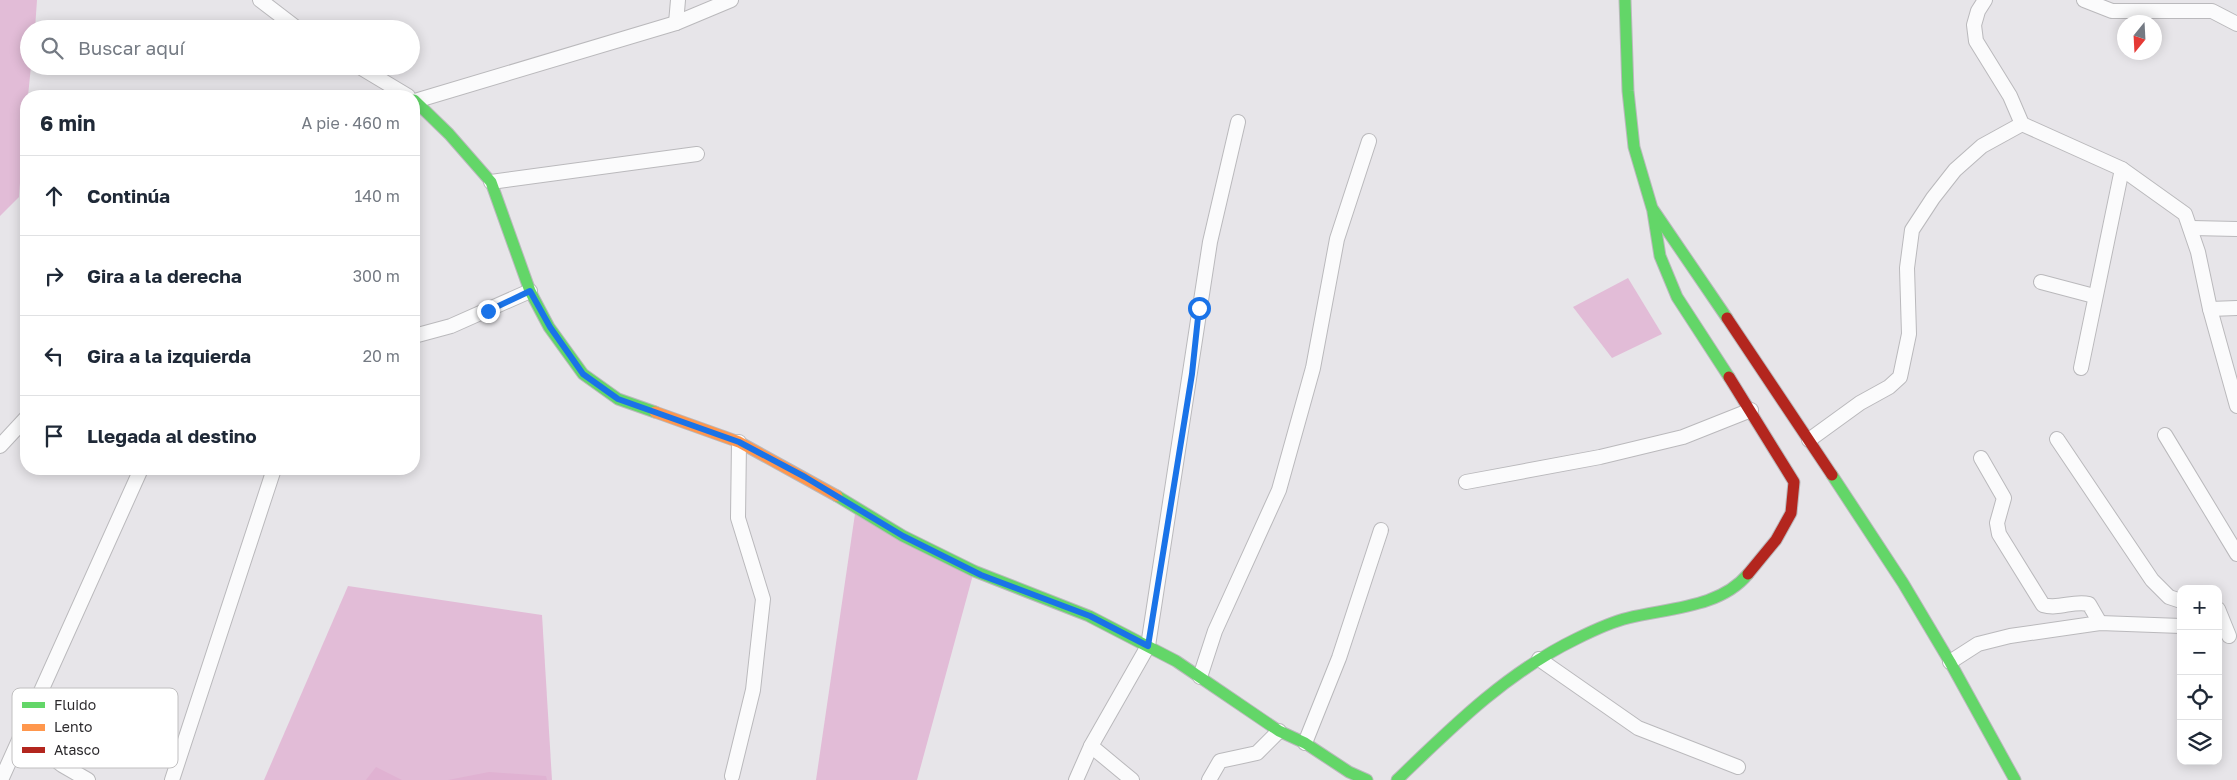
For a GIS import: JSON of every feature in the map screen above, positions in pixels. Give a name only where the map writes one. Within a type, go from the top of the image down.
[{"type":"main road","points":[[1396,780],[1468,711],[1539,659],[1576,639],[1626,618],[1714,598],[1743,580],[1776,540],[1791,513],[1794,482],[1763,434],[1751,410],[1677,297],[1660,256],[1652,208],[1634,147],[1628,91],[1625,0]]},
{"type":"main road","points":[[420,107],[449,134],[490,182],[530,291],[550,327],[583,374],[618,399],[739,442],[805,477],[903,536],[981,575],[1090,616],[1148,646],[1200,677],[1279,731],[1305,742],[1349,772],[1367,780]]},
{"type":"main road","points":[[1652,208],[1903,583],[1950,662],[2015,780]]},
{"type":"street","points":[[260,0],[286,20]]},
{"type":"street","points":[[676,23],[678,0]]},
{"type":"street","points":[[420,97],[676,23],[731,0]]},
{"type":"street","points":[[1985,0],[1978,11],[1974,25],[1976,41],[2010,96],[2022,124],[2122,169],[2185,214],[2192,228],[2210,309],[2237,406]]},
{"type":"street","points":[[2084,0],[2112,11],[2212,11],[2237,24]]},
{"type":"street","points":[[373,75],[397,90]]},
{"type":"street","points":[[1076,780],[1091,746],[1148,646],[1210,242],[1238,122]]},
{"type":"street","points":[[1809,440],[1860,403],[1889,387],[1900,377],[1909,334],[1907,268],[1912,230],[1932,198],[1955,170],[1982,146],[2022,124]]},
{"type":"street","points":[[1200,677],[1216,631],[1279,490],[1313,368],[1337,239],[1369,141]]},
{"type":"street","points":[[490,182],[697,154]]},
{"type":"street","points":[[2081,368],[2094,296],[2122,169]]},
{"type":"street","points":[[2192,228],[2237,229]]},
{"type":"street","points":[[2041,282],[2094,296]]},
{"type":"street","points":[[420,334],[450,326],[530,291]]},
{"type":"street","points":[[2210,309],[2237,308]]},
{"type":"street","points":[[1466,482],[1600,457],[1683,437],[1751,410]]},
{"type":"street","points":[[0,446],[20,424]]},
{"type":"street","points":[[2165,435],[2237,554]]},
{"type":"street","points":[[2057,439],[2152,580],[2168,597],[2177,600]]},
{"type":"street","points":[[732,776],[753,690],[763,599],[738,518],[739,442]]},
{"type":"street","points":[[1981,458],[2004,498],[1997,523],[1999,534],[2043,605],[2053,608],[2078,601],[2089,604],[2100,623]]},
{"type":"street","points":[[42,688],[137,475]]},
{"type":"street","points":[[178,762],[272,475]]},
{"type":"street","points":[[1305,742],[1339,658],[1381,530]]},
{"type":"street","points":[[2222,620],[2228,636]]},
{"type":"street","points":[[1950,662],[1978,644],[2010,636],[2100,623],[2177,626]]},
{"type":"street","points":[[1539,659],[1638,728],[1738,766]]},
{"type":"street","points":[[1209,780],[1220,761],[1257,753],[1279,731]]},
{"type":"street","points":[[1091,746],[1132,780]]},
{"type":"street","points":[[1,780],[12,756]]},
{"type":"street","points":[[69,768],[88,780]]},
{"type":"street","points":[[172,780],[176,768]]},
{"type":"shaded area","points":[[0,0],[37,0],[36,20],[20,20],[20,75],[30,75],[29,90],[20,90],[19,197],[0,216]]},
{"type":"shaded area","points":[[1628,278],[1662,334],[1612,358],[1573,307]]},
{"type":"shaded area","points":[[856,507],[974,571],[917,780],[816,780]]},
{"type":"shaded area","points":[[348,586],[542,615],[552,780],[264,780]]},
{"type":"shaded area","points":[[376,767],[402,780],[366,780]]},
{"type":"shaded area","points":[[489,772],[546,776],[547,780],[448,780]]},
{"type":"traffic: fast","points":[[1625,0],[1628,91],[1634,147],[1652,208],[1727,318]]},
{"type":"traffic: fast","points":[[420,106],[449,134],[491,182],[530,291],[549,327],[583,374],[618,399],[655,412]]},
{"type":"traffic: fast","points":[[1653,212],[1660,256],[1677,297],[1729,377]]},
{"type":"traffic: fast","points":[[1832,475],[1903,583],[1950,662],[2015,780]]},
{"type":"traffic: fast","points":[[837,496],[903,536],[974,571],[1089,616],[1176,661],[1279,731],[1305,743],[1349,772],[1367,780]]},
{"type":"traffic: fast","points":[[1397,780],[1481,702],[1526,668],[1550,653],[1588,633],[1615,622],[1708,600],[1723,594],[1748,574]]},
{"type":"traffic: slow","points":[[655,412],[739,442],[837,496]]},
{"type":"traffic: jam","points":[[1727,318],[1832,475]]},
{"type":"traffic: jam","points":[[1729,377],[1794,482],[1791,513],[1776,540],[1748,574]]},
{"type":"route","points":[[488,311],[530,291],[550,327],[583,374],[618,399],[739,442],[805,477],[903,536],[981,575],[1090,616],[1148,646],[1192,374],[1199,308]]}]
